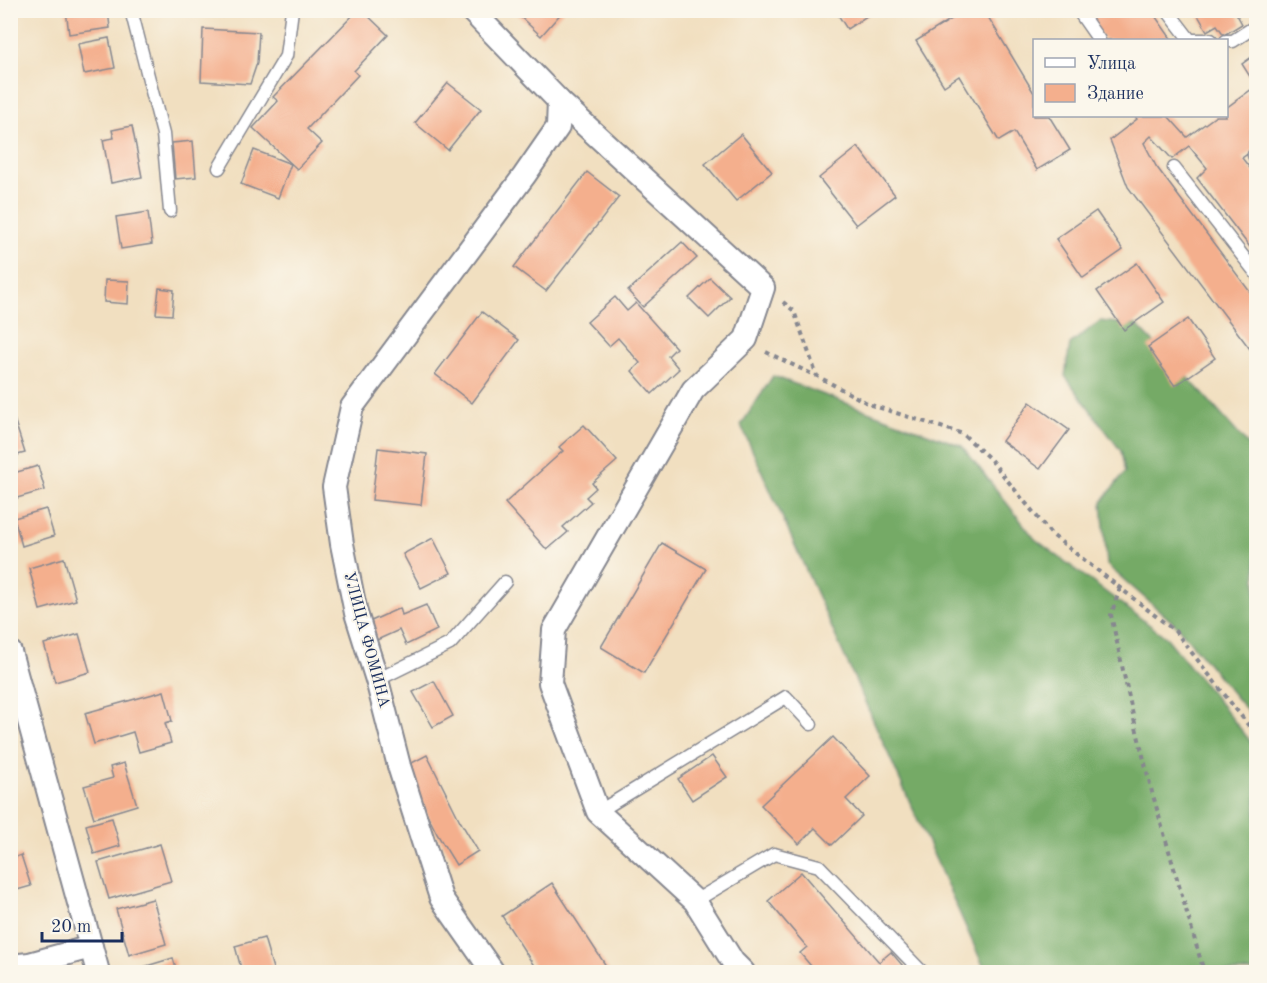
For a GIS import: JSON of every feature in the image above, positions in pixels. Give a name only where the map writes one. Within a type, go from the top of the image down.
[{"type":"street","points":[[471,10],[559,102],[763,288],[746,339],[693,390],[554,630],[550,683],[598,812],[695,901],[733,962],[743,972]]},
{"type":"street","name":"УЛИЦА ФОМИНА","points":[[493,972],[441,898],[399,766],[377,680],[356,613],[342,544],[334,487],[352,406],[558,127],[559,102]]},
{"type":"street","points":[[10,652],[98,972]]},
{"type":"street","points":[[10,966],[29,964],[91,947]]},
{"type":"lane","points":[[131,10],[163,134],[170,212]]},
{"type":"lane","points":[[219,168],[286,56],[292,10]]},
{"type":"lane","points":[[1078,10],[1098,39]]},
{"type":"lane","points":[[1167,10],[1189,39]]},
{"type":"lane","points":[[1228,41],[1233,41],[1257,26]]},
{"type":"lane","points":[[1174,168],[1257,273]]},
{"type":"lane","points":[[377,680],[450,644],[505,582]]},
{"type":"lane","points":[[598,812],[786,697],[811,724]]},
{"type":"lane","points":[[695,901],[774,854],[819,866],[922,972]]},
{"type":"path","points":[[763,288],[794,311],[816,376]]},
{"type":"path","points":[[746,339],[871,405],[963,434],[990,459],[1052,534],[1175,631],[1257,735]]},
{"type":"path","points":[[1120,588],[1111,615],[1131,707],[1152,792],[1204,972]]},
{"type":"green space","points":[[1100,321],[1137,325],[1256,454],[1256,722],[1178,627],[1107,565],[1102,502],[1125,472],[1121,451],[1065,376],[1070,344]]},
{"type":"green space","points":[[773,376],[962,446],[1035,539],[1167,638],[1256,748],[1256,972],[986,972],[741,425]]},
{"type":"building","points":[[66,10],[108,10],[110,28],[69,34]]},
{"type":"building","points":[[358,10],[362,10],[388,35],[354,71],[358,75],[307,129],[322,143],[297,169],[253,128],[278,101],[273,97]]},
{"type":"building","points":[[513,10],[564,10],[541,36]]},
{"type":"building","points":[[835,10],[876,10],[847,29]]},
{"type":"building","points":[[966,10],[984,10],[1033,91],[1033,117],[1050,117],[1070,150],[1037,170],[1014,132],[999,141],[959,76],[944,86],[916,41]]},
{"type":"building","points":[[1083,10],[1151,10],[1171,39],[1104,39]]},
{"type":"building","points":[[1195,10],[1240,10],[1236,13],[1242,24],[1224,35],[1217,25],[1207,31]]},
{"type":"building","points":[[203,29],[259,32],[257,63],[250,84],[201,81]]},
{"type":"building","points":[[109,38],[115,68],[84,74],[78,44]]},
{"type":"building","points":[[1256,54],[1256,86],[1242,64]]},
{"type":"building","points":[[448,83],[481,109],[448,150],[415,123]]},
{"type":"building","points":[[1256,86],[1256,148],[1242,158],[1256,176],[1256,255],[1197,178],[1207,168],[1189,146],[1172,159],[1151,136],[1144,143],[1156,166],[1256,300],[1256,357],[1128,187],[1110,140],[1137,119],[1136,117],[1169,117],[1187,137],[1215,117],[1228,117],[1228,107]]},
{"type":"building","points":[[132,126],[142,177],[111,183],[103,140],[114,138],[112,130]]},
{"type":"building","points":[[741,134],[772,172],[736,201],[705,164]]},
{"type":"building","points":[[193,141],[196,177],[175,179],[172,143]]},
{"type":"building","points":[[858,147],[895,195],[856,225],[819,178]]},
{"type":"building","points":[[254,150],[291,164],[278,198],[241,184]]},
{"type":"building","points":[[587,172],[619,197],[546,291],[514,267]]},
{"type":"building","points":[[1096,211],[1123,250],[1083,278],[1056,239]]},
{"type":"building","points":[[148,212],[152,244],[121,249],[116,217]]},
{"type":"building","points":[[682,242],[697,258],[643,307],[628,291]]},
{"type":"building","points":[[1137,263],[1164,302],[1124,330],[1097,291]]},
{"type":"building","points":[[710,278],[730,297],[709,318],[689,298]]},
{"type":"building","points":[[105,280],[129,281],[128,304],[104,302]]},
{"type":"building","points":[[159,288],[174,290],[172,315],[156,314]]},
{"type":"building","points":[[615,297],[627,311],[636,303],[676,348],[668,356],[679,369],[652,394],[632,371],[640,363],[618,338],[609,346],[587,322]]},
{"type":"building","points":[[482,312],[519,340],[472,403],[435,374]]},
{"type":"building","points":[[1188,319],[1215,358],[1175,386],[1148,347]]},
{"type":"building","points":[[1030,402],[1069,430],[1040,469],[1002,441]]},
{"type":"building","points":[[10,406],[25,453],[10,457]]},
{"type":"building","points":[[584,425],[617,461],[592,483],[596,488],[586,497],[591,502],[563,527],[568,532],[547,550],[505,503],[563,451],[559,447]]},
{"type":"building","points":[[378,448],[427,454],[421,505],[372,500]]},
{"type":"building","points":[[38,466],[45,490],[10,500],[10,474]]},
{"type":"building","points":[[46,509],[54,536],[22,546],[14,518]]},
{"type":"building","points":[[433,538],[451,573],[421,588],[403,554]]},
{"type":"building","points":[[662,543],[706,569],[644,673],[601,647]]},
{"type":"building","points":[[64,558],[76,600],[40,610],[29,568]]},
{"type":"building","points":[[426,605],[437,630],[406,645],[399,630],[377,640],[369,622],[400,608],[402,615]]},
{"type":"building","points":[[79,634],[90,672],[55,682],[44,644]]},
{"type":"building","points":[[434,681],[453,716],[433,727],[413,692]]},
{"type":"building","points":[[164,691],[172,721],[165,723],[171,743],[139,752],[133,732],[94,744],[85,713]]},
{"type":"building","points":[[833,737],[870,776],[846,799],[862,816],[832,845],[815,828],[799,844],[761,805]]},
{"type":"building","points":[[427,755],[460,821],[478,851],[456,865],[437,834],[404,767]]},
{"type":"building","points":[[712,756],[727,777],[692,800],[678,779]]},
{"type":"building","points":[[124,763],[137,805],[94,818],[84,786],[113,778],[110,767]]},
{"type":"building","points":[[112,818],[120,846],[94,854],[86,825]]},
{"type":"building","points":[[160,844],[171,881],[109,899],[98,862]]},
{"type":"building","points":[[21,855],[31,886],[10,892],[10,859]]},
{"type":"building","points":[[801,872],[879,962],[891,952],[908,972],[816,972],[800,953],[807,947],[768,901]]},
{"type":"building","points":[[552,883],[610,972],[538,972],[502,916]]},
{"type":"building","points":[[153,899],[166,944],[129,955],[116,909]]},
{"type":"building","points":[[264,938],[274,972],[242,972],[235,946]]},
{"type":"building","points":[[173,958],[177,972],[127,972]]}]
